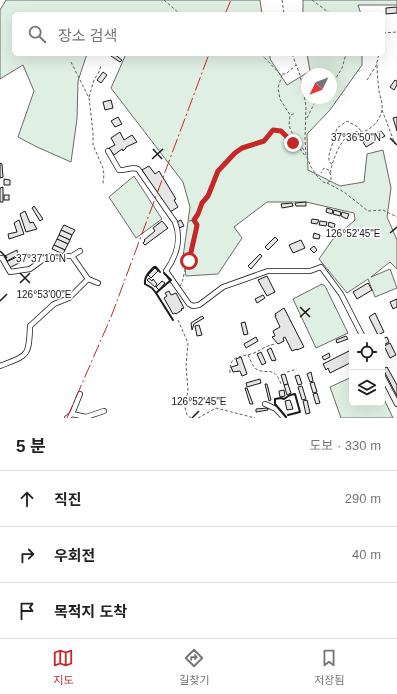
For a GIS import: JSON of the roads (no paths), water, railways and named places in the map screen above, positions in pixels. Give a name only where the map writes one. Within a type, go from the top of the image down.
[{"type":"street","points":[[108,151],[119,170],[133,167],[138,169],[175,222],[178,244],[175,255],[166,271],[189,304],[193,306],[200,305],[223,287],[268,271],[310,271],[321,266],[341,294],[361,334]]},
{"type":"street","points":[[0,258],[2,258],[10,272],[30,268],[48,256],[72,256],[80,251]]},
{"type":"street","points":[[72,256],[88,279],[98,284]]},
{"type":"street","points":[[0,366],[23,357],[30,346],[30,326],[54,304],[69,298],[88,279]]},
{"type":"street","points":[[385,381],[397,404]]},
{"type":"street","points":[[67,418],[72,414],[80,394]]},
{"type":"street","points":[[265,404],[276,409],[284,418]]},
{"type":"street","points":[[72,414],[86,417],[104,411]]}]
